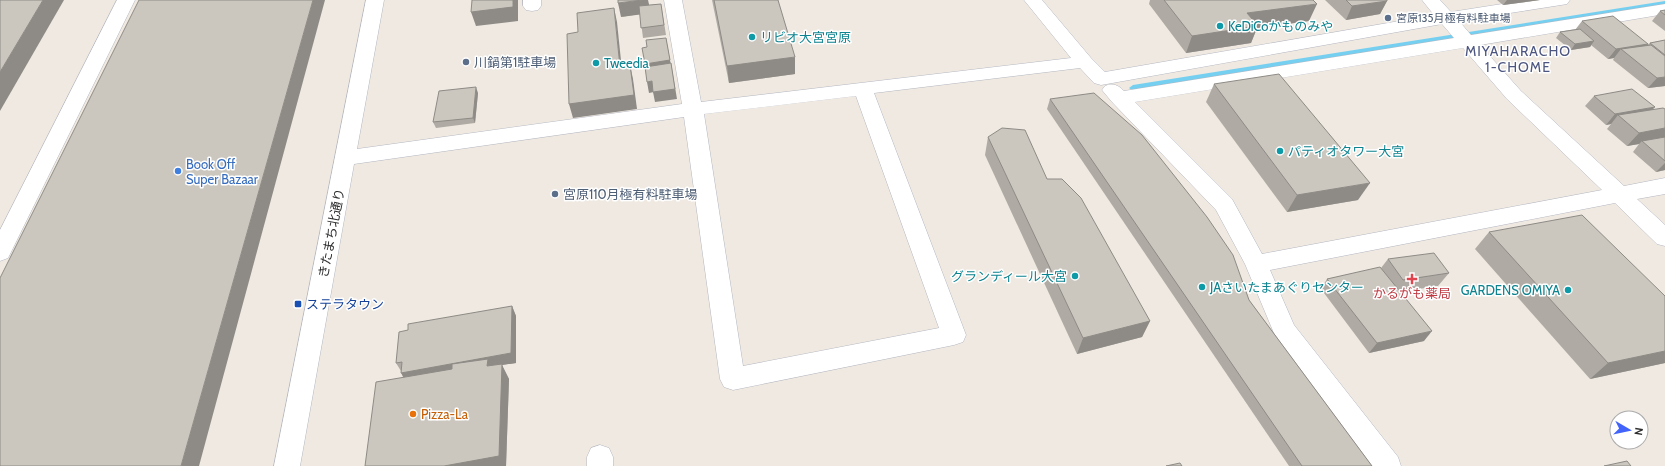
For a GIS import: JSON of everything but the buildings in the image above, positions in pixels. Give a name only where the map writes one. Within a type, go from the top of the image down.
[{"type":"street","points":[[0,252],[126,0]]},
{"type":"street","name":"きたまち北通り","points":[[287,466],[375,0]]},
{"type":"street","points":[[673,0],[693,109],[733,380],[954,335],[863,89]]},
{"type":"street","points":[[1033,0],[1084,62],[1224,205],[1256,264],[1284,331],[1388,466]]},
{"type":"street","points":[[1432,0],[1449,22],[1514,95],[1665,238]]},
{"type":"street","points":[[1101,79],[1449,22],[1561,0]]},
{"type":"street","points":[[1120,98],[1665,9]]},
{"type":"street","points":[[345,158],[693,109],[1084,62]]},
{"type":"street","points":[[1256,264],[1619,196],[1665,186]]},
{"type":"waterway","points":[[1133,88],[1665,3]]},
{"type":"place","name":"宮原135月極有料駐車場","points":[[1388,18]]},
{"type":"place","name":"KeDiCoかものみや","points":[[1220,26]]},
{"type":"place","name":"リビオ大宮宮原","points":[[752,37]]},
{"type":"place","name":"川鍋第1駐車場","points":[[466,62]]},
{"type":"place","name":"Tweedia","points":[[596,63]]},
{"type":"place","name":"パティオタワー大宮","points":[[1280,151]]},
{"type":"place","name":"Book Off Super Bazaar","points":[[178,171]]},
{"type":"place","name":"宮原110月極有料駐車場","points":[[555,194]]},
{"type":"place","name":"グランディール大宮","points":[[1075,276]]},
{"type":"place","name":"かるがも薬局","points":[[1412,279]]},
{"type":"place","name":"JAさいたまあぐりセンター","points":[[1202,287]]},
{"type":"place","name":"GARDENS OMIYA","points":[[1568,290]]},
{"type":"place","name":"ステラタウン","points":[[298,304]]},
{"type":"place","name":"Pizza-La","points":[[413,414]]},
{"type":"district","name":"MIYAHARACHO 1-CHOME","points":[[1518,60]]}]
